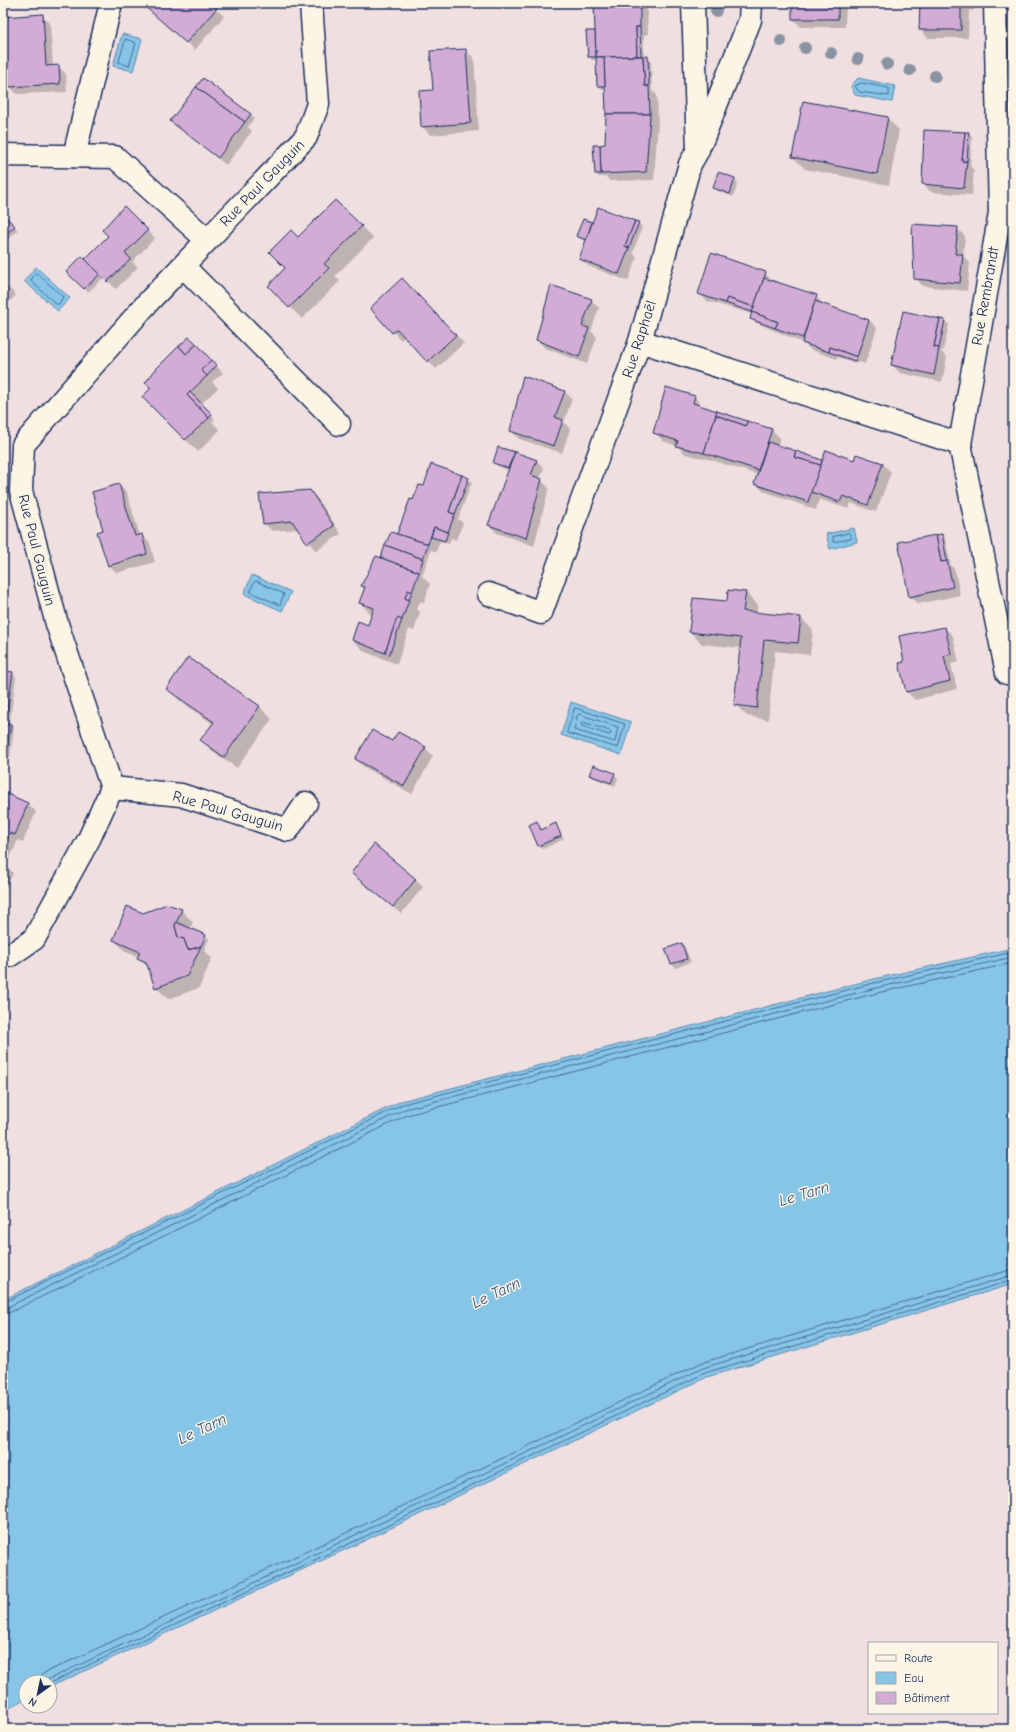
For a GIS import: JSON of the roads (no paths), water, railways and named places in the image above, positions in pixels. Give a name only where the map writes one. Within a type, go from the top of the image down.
[{"type":"street","points":[[74,156],[111,3]]},
{"type":"street","name":"Rue Paul Gauguin","points":[[306,803],[288,830],[181,795],[112,788],[57,624],[22,491],[23,445],[150,300],[306,137],[318,104],[311,3]]},
{"type":"street","name":"Rue Raphaël","points":[[489,594],[541,613],[640,341],[690,164],[698,150],[693,3]]},
{"type":"street","points":[[698,150],[750,20],[751,3]]},
{"type":"street","name":"Rue Rembrandt","points":[[995,3],[1000,213],[960,444],[1007,673]]},
{"type":"street","points":[[3,155],[115,157],[207,240]]},
{"type":"street","points":[[183,266],[339,424]]},
{"type":"street","points":[[640,341],[960,444]]},
{"type":"street","points":[[3,956],[9,956],[34,939],[89,839],[112,788]]},
{"type":"water","points":[[122,34],[142,39],[133,71],[113,66]]},
{"type":"water","points":[[858,78],[895,86],[892,102],[855,95],[851,86]]},
{"type":"water","points":[[36,267],[70,298],[58,311],[24,281]]},
{"type":"water","points":[[854,528],[857,542],[830,549],[826,534]]},
{"type":"water","points":[[252,575],[291,592],[282,611],[244,594]]},
{"type":"water","points":[[571,702],[631,722],[621,755],[561,735]]},
{"type":"water","name":"Le Tarn","points":[[1013,948],[1013,1284],[707,1377],[368,1539],[58,1683],[58,1674],[18,1674],[18,1703],[3,1712],[3,1300],[401,1101],[874,979]]}]
